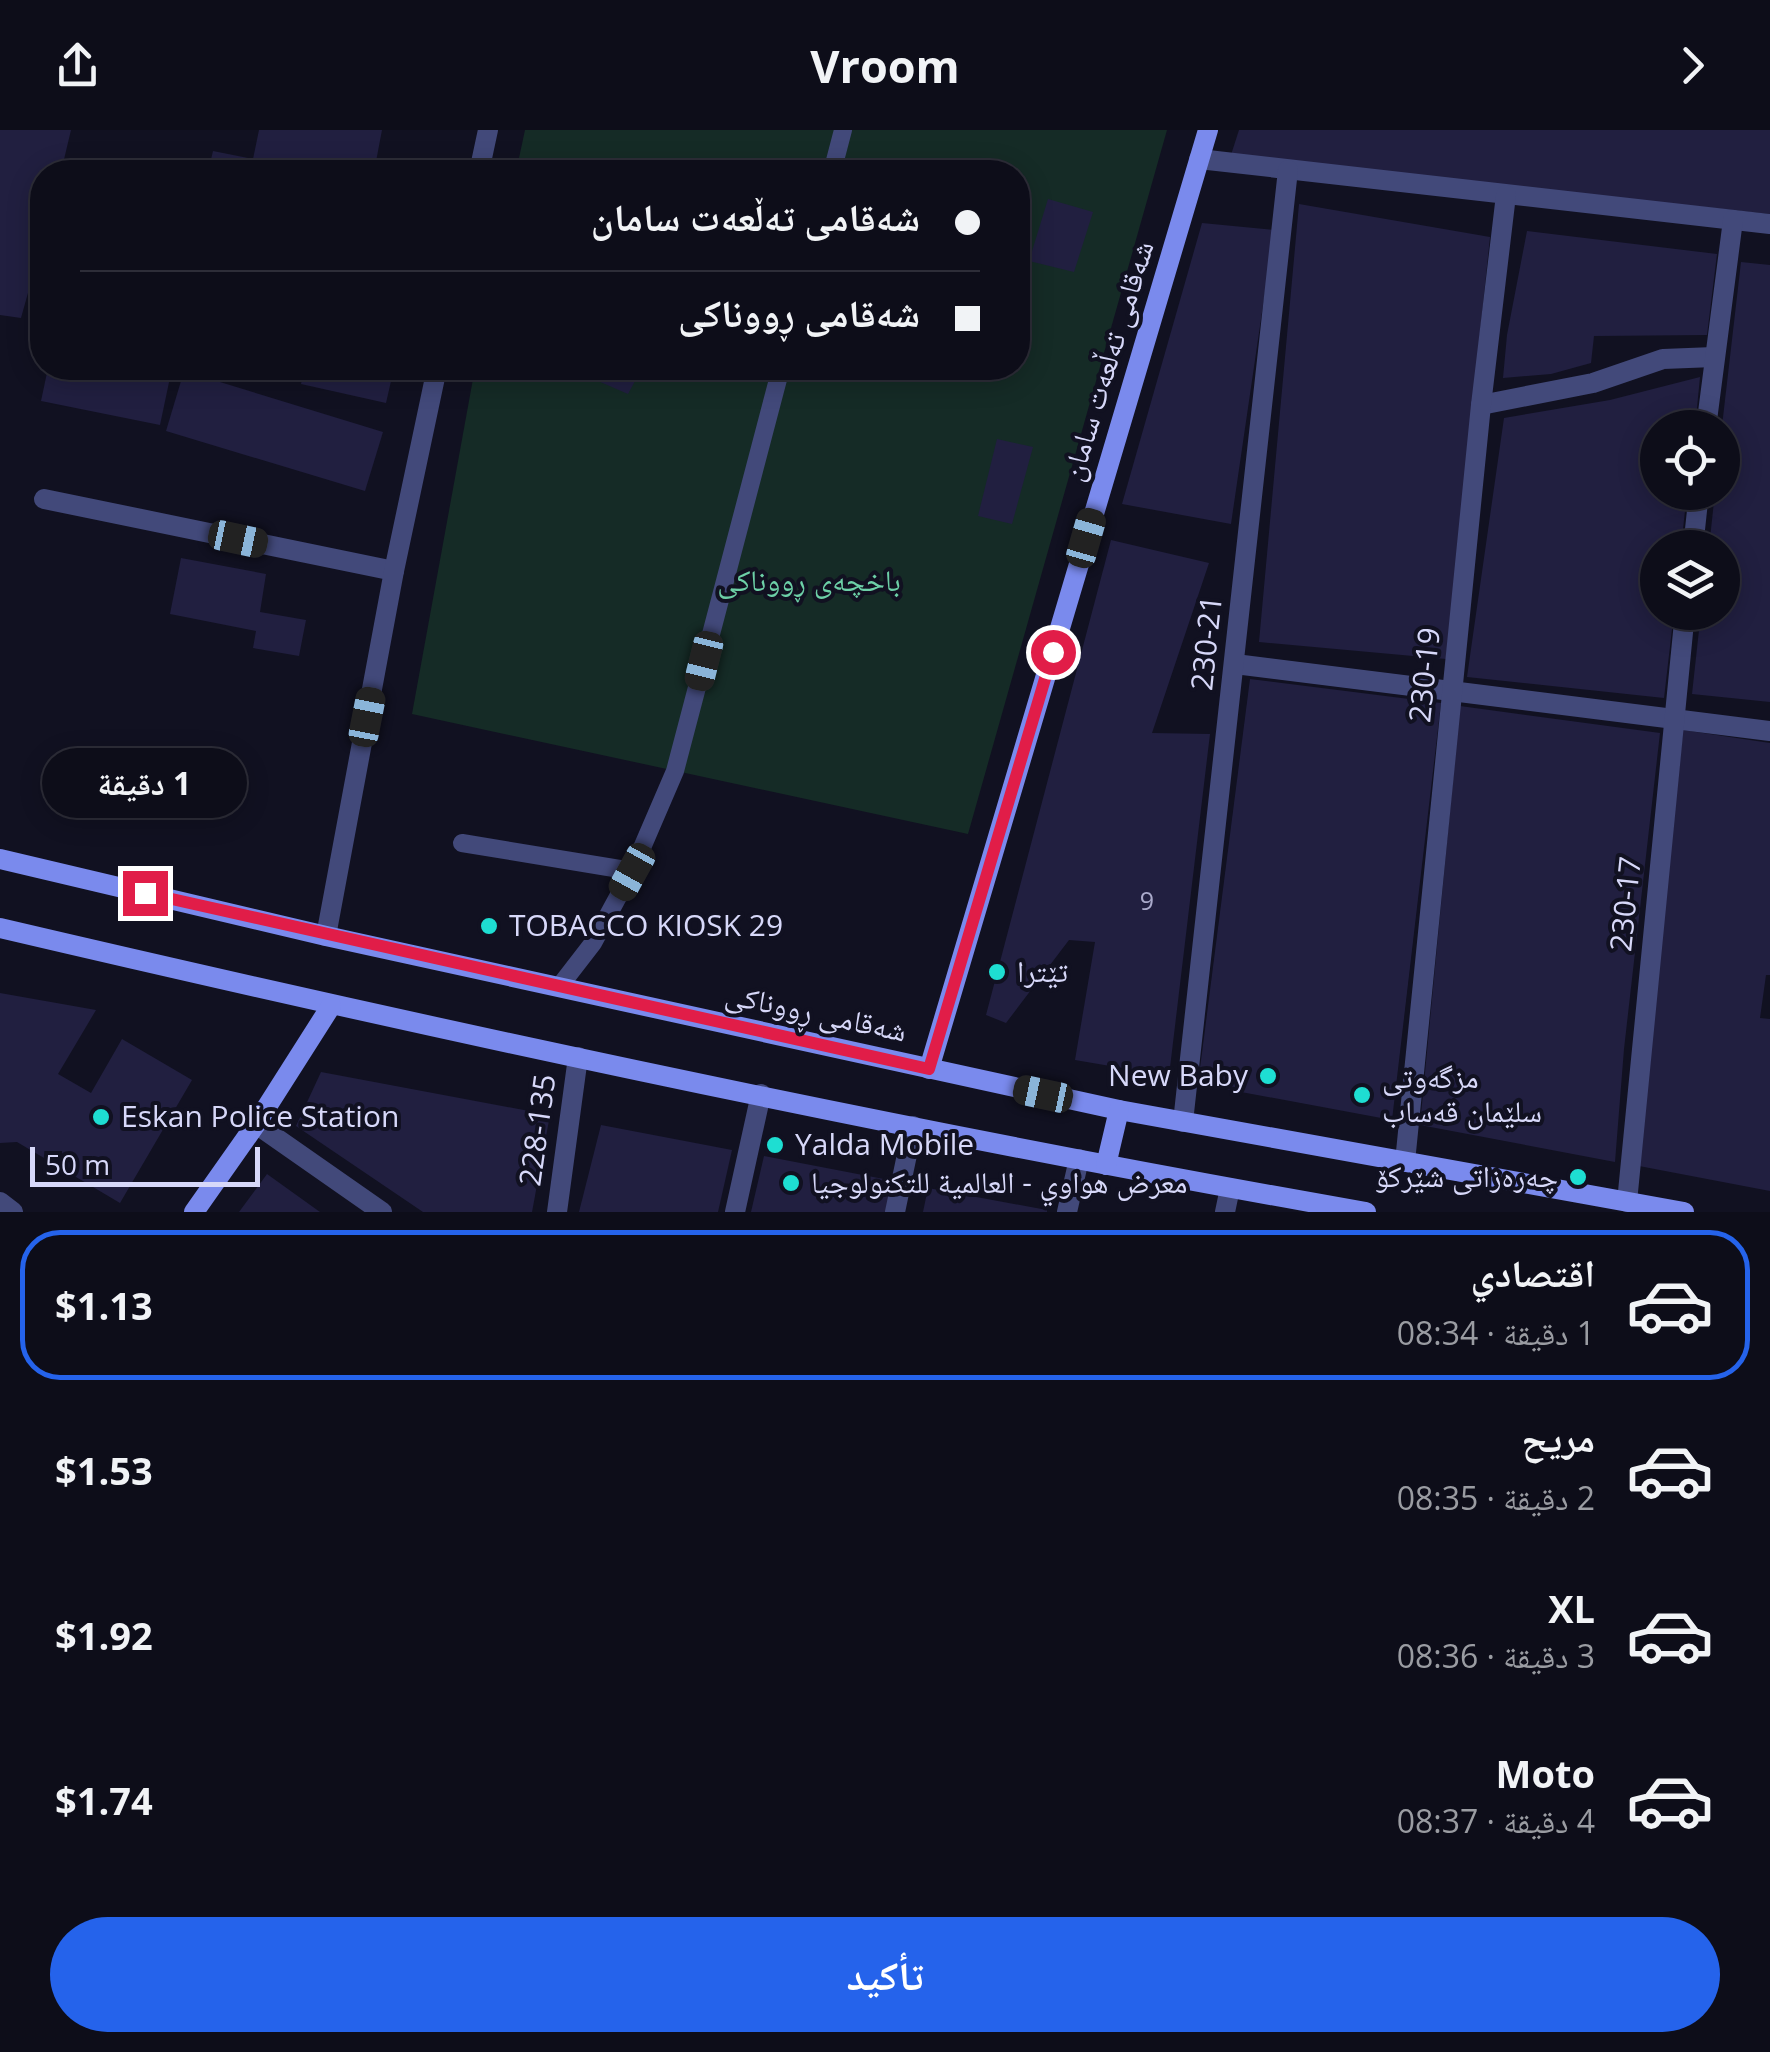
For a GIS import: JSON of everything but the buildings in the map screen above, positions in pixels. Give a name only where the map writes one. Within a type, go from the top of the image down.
[{"type":"main road","name":"شەقامی تەڵعەت سامان","points":[[929,1069],[1208,130]]},
{"type":"main road","name":"شەقامی ڕووناکی","points":[[0,859],[326,936],[1119,1110],[1684,1212]]},
{"type":"main road","points":[[0,928],[331,1006],[1079,1160],[1366,1212]]},
{"type":"main road","points":[[194,1212],[331,1006]]},
{"type":"main road","points":[[1106,1165],[1119,1110]]},
{"type":"street","points":[[481,160],[488,130]]},
{"type":"street","points":[[1199,159],[1770,224]]},
{"type":"street","name":"230-21","points":[[1183,1122],[1288,170]]},
{"type":"street","name":"230-19","points":[[1406,1162],[1481,405],[1506,195]]},
{"type":"street","points":[[1708,410],[1733,220]]},
{"type":"street","points":[[1481,405],[1593,384],[1664,359],[1714,357]]},
{"type":"street","points":[[326,936],[394,571],[435,380]]},
{"type":"street","points":[[44,499],[394,571]]},
{"type":"street","name":"230-17","points":[[1627,1202],[1684,630]]},
{"type":"street","points":[[1235,664],[1770,731]]},
{"type":"street","name":"228-135","points":[[557,1212],[578,1057]]},
{"type":"street","points":[[735,1212],[761,1094]]},
{"type":"street","points":[[256,1124],[382,1212]]},
{"type":"street","points":[[895,1212],[913,1126]]},
{"type":"street","points":[[1067,1212],[1079,1160]]},
{"type":"street","points":[[1224,1212],[1230,1188]]},
{"type":"street","points":[[0,1202],[13,1212]]},
{"type":"lane","points":[[835,160],[844,130]]},
{"type":"lane","points":[[559,987],[593,943],[632,872],[675,771],[778,380]]},
{"type":"lane","points":[[462,843],[632,872]]},
{"type":"green space","name":"باخچەی ڕووناکی","points":[[525,130],[1167,130],[968,834],[412,714],[473,380],[1030,380],[1030,160],[519,160]]},
{"type":"place","name":"TOBACCO KIOSK 29","points":[[489,926]]},
{"type":"place","name":"تێترا","points":[[997,972]]},
{"type":"place","name":"New Baby","points":[[1268,1076]]},
{"type":"place","name":"مزگەوتی سلێمان قەساب","points":[[1362,1095]]},
{"type":"place","name":"Eskan Police Station","points":[[101,1117]]},
{"type":"place","name":"Yalda Mobile","points":[[775,1145]]},
{"type":"place","name":"چەرەزاتی شێرکۆ","points":[[1578,1177]]},
{"type":"place","name":"معرض هواوي - العالمية للتكنولوجيا","points":[[791,1183]]},
{"type":"route","points":[[145,893],[929,1069],[1053,652]]}]
